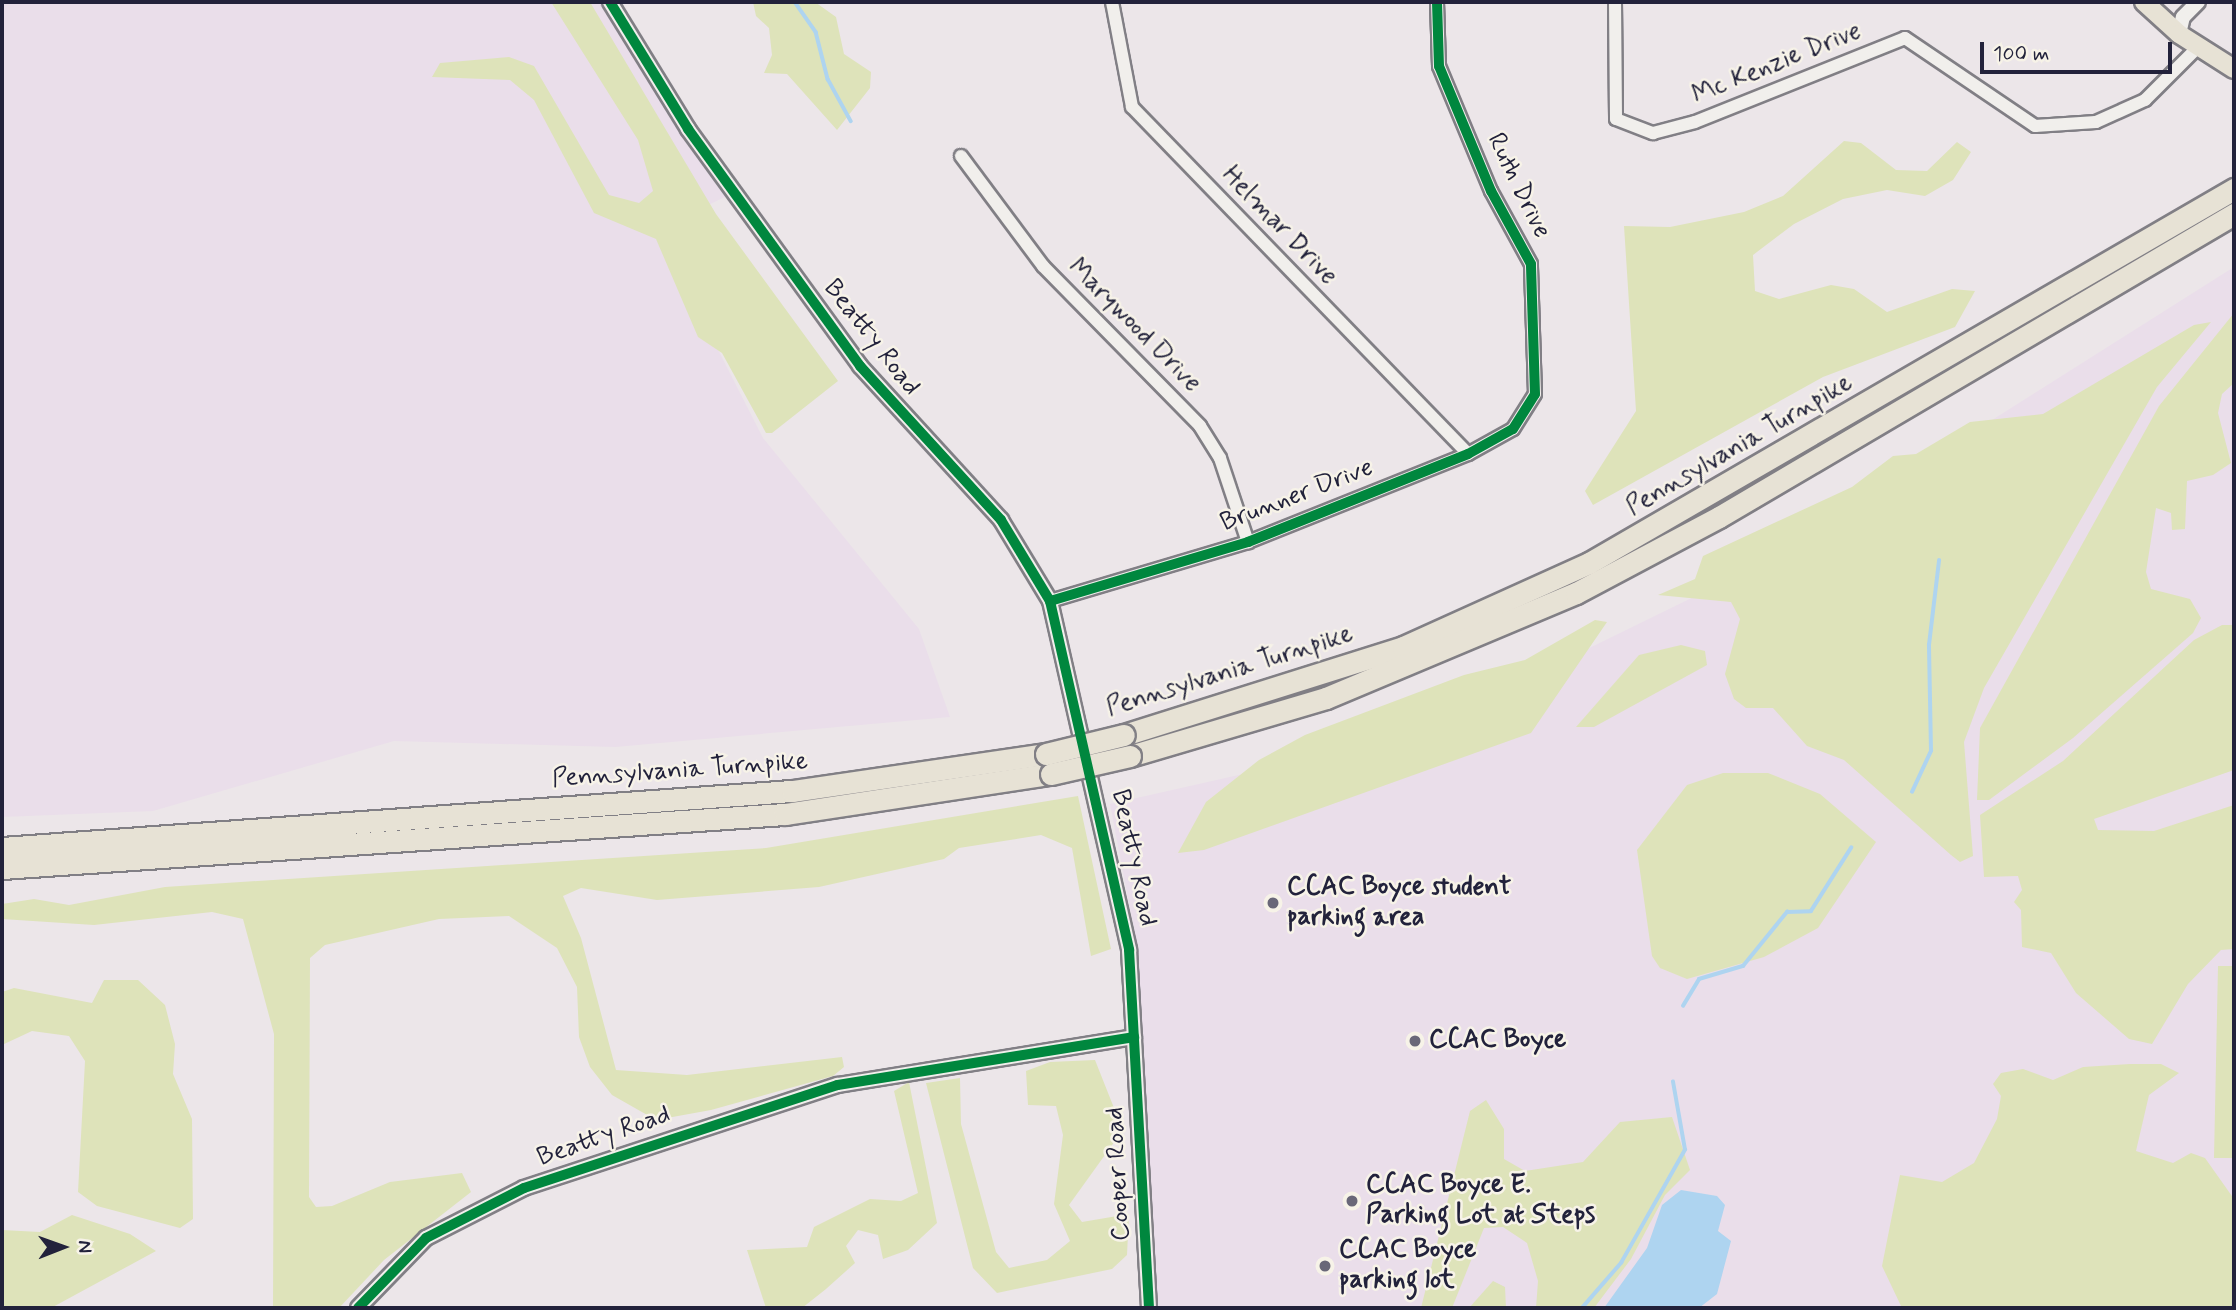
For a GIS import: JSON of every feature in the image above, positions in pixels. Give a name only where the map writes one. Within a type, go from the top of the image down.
[{"type":"highway","name":"Pennsylvania Turnpike","points":[[1127,745],[1403,647],[1589,563],[2234,189]]},
{"type":"highway","name":"Pennsylvania Turnpike","points":[[2,869],[785,814],[1049,764],[1326,698],[1576,593],[1675,542],[2234,214]]},
{"type":"highway","name":"Pennsylvania Turnpike","points":[[2,848],[792,792],[1049,764]]},
{"type":"main road","points":[[2144,2],[2197,48],[2234,69]]},
{"type":"street","name":"Beatty Road","points":[[358,1308],[426,1238],[524,1188],[838,1085],[1134,1037],[1121,906],[1050,601],[1000,520],[860,366],[726,183],[610,2]]},
{"type":"street","name":"Helmar Drive","points":[[1112,2],[1132,107],[1468,454]]},
{"type":"street","name":"Ruth Drive","points":[[1437,2],[1439,66],[1491,191],[1531,264],[1535,394]]},
{"type":"street","name":"Mc Kenzie Drive","points":[[1615,2],[1616,119],[1653,133],[1695,122],[1905,38],[2035,126],[2096,122],[2145,100],[2197,48]]},
{"type":"street","points":[[2179,34],[2183,17],[2197,2]]},
{"type":"street","name":"Marywood Drive","points":[[961,156],[1043,267],[1200,426],[1220,458],[1248,542]]},
{"type":"street","name":"Brunner Drive","points":[[1050,601],[1248,542],[1468,454],[1513,429],[1535,394]]},
{"type":"street","name":"Cooper Road","points":[[1134,1037],[1149,1308]]},
{"type":"shaded area","points":[[2,2],[610,2],[733,193],[657,230],[763,438],[919,629],[950,717],[615,747],[394,741],[153,811],[2,817]]},
{"type":"shaded area","points":[[2234,267],[2234,1308],[1156,1308],[1138,950],[1110,804],[1318,757],[1518,683],[1714,587],[1883,489]]},
{"type":"green space","points":[[551,2],[590,2],[716,214],[838,381],[772,433],[766,433],[722,353],[698,337],[656,239],[594,213],[534,100],[510,80],[432,77],[440,63],[509,57],[534,66],[609,195],[639,203],[653,191],[638,140]]},
{"type":"green space","points":[[753,2],[815,2],[836,17],[844,54],[871,72],[870,88],[837,130],[787,74],[764,73],[772,55],[769,28],[756,16]]},
{"type":"green space","points":[[1844,141],[1861,143],[1896,170],[1927,171],[1957,142],[1971,152],[1953,180],[1925,196],[1887,190],[1843,199],[1794,224],[1753,255],[1755,291],[1779,299],[1831,285],[1854,289],[1887,312],[1952,289],[1975,291],[1955,327],[1823,377],[1593,505],[1585,491],[1636,411],[1624,226],[1670,227],[1744,212],[1783,196]]},
{"type":"green space","points":[[2234,313],[2234,383],[2222,394],[2218,413],[2231,463],[2213,475],[2187,481],[2185,529],[2172,530],[2171,513],[2156,508],[2146,572],[2151,589],[2190,599],[2201,618],[2193,633],[2073,738],[1989,800],[1977,800],[1980,728],[2159,406]]},
{"type":"green space","points":[[2211,322],[2157,387],[1984,688],[1964,742],[1973,856],[1960,862],[1844,760],[1807,746],[1773,708],[1746,708],[1734,699],[1725,674],[1740,619],[1731,602],[1658,595],[1695,579],[1703,556],[1852,487],[1893,456],[1916,454],[1970,422],[2043,414],[2194,325]]},
{"type":"green space","points":[[1595,620],[1607,622],[1531,733],[1204,850],[1178,853],[1206,802],[1259,760],[1305,735],[1464,675],[1525,660]]},
{"type":"green space","points":[[2222,625],[2234,625],[2234,770],[2094,819],[2098,830],[2154,831],[2234,805],[2234,949],[2221,950],[2188,984],[2152,1044],[2129,1039],[2076,993],[2051,953],[2022,947],[2021,910],[2014,902],[2022,890],[2018,876],[1984,877],[1980,815],[2063,761],[2194,640]]},
{"type":"green space","points":[[1681,645],[1705,651],[1707,665],[1594,727],[1576,727],[1639,655]]},
{"type":"green space","points":[[1723,773],[1768,773],[1820,794],[1876,842],[1818,928],[1764,957],[1687,979],[1660,968],[1652,956],[1637,850],[1687,785]]},
{"type":"green space","points":[[1078,796],[1111,949],[1091,956],[1072,848],[1041,835],[959,848],[944,859],[819,887],[657,900],[581,888],[563,896],[581,938],[616,1070],[687,1075],[842,1057],[844,1067],[833,1076],[711,1110],[656,1120],[612,1095],[590,1067],[579,1037],[577,987],[557,948],[509,916],[439,919],[325,945],[310,958],[309,1197],[316,1207],[332,1206],[390,1182],[462,1173],[471,1192],[384,1260],[339,1308],[273,1308],[274,1034],[243,919],[212,912],[94,925],[2,919],[2,904],[34,899],[69,905],[165,887],[766,848]]},
{"type":"green space","points":[[2218,966],[2234,966],[2234,1158],[2214,1158]]},
{"type":"green space","points":[[104,980],[138,980],[165,1005],[175,1044],[173,1074],[192,1119],[193,1219],[180,1228],[97,1206],[78,1192],[85,1061],[69,1036],[32,1031],[2,1045],[2,992],[14,988],[92,1003]]},
{"type":"green space","points":[[1095,1060],[1116,1113],[1115,1141],[1069,1205],[1082,1222],[1129,1214],[1127,1255],[1112,1269],[997,1293],[973,1268],[926,1083],[960,1078],[961,1124],[996,1252],[1009,1268],[1047,1260],[1070,1241],[1054,1204],[1063,1135],[1056,1106],[1028,1105],[1026,1071],[1050,1062]]},
{"type":"green space","points":[[2161,1064],[2179,1073],[2149,1095],[2136,1151],[2173,1163],[2191,1153],[2205,1158],[2234,1199],[2234,1308],[1902,1308],[1882,1266],[1900,1175],[1942,1182],[1974,1163],[1997,1119],[2001,1096],[1993,1084],[2001,1073],[2023,1069],[2053,1080],[2083,1067]]},
{"type":"green space","points":[[909,1082],[937,1223],[908,1250],[883,1259],[878,1235],[858,1230],[846,1246],[855,1263],[826,1289],[802,1308],[766,1308],[747,1250],[807,1247],[814,1227],[870,1199],[901,1201],[918,1193],[894,1091]]},
{"type":"green space","points":[[1486,1100],[1504,1129],[1504,1159],[1525,1171],[1583,1162],[1620,1122],[1672,1117],[1690,1170],[1665,1195],[1631,1259],[1594,1308],[1536,1308],[1538,1281],[1527,1243],[1503,1227],[1484,1228],[1452,1308],[1421,1308],[1470,1111]]},
{"type":"green space","points":[[72,1215],[130,1234],[156,1251],[51,1308],[2,1308],[2,1230],[40,1232]]},
{"type":"green space","points":[[1493,1281],[1505,1287],[1506,1308],[1469,1308]]},
{"type":"water","points":[[1681,1190],[1717,1196],[1725,1205],[1718,1231],[1731,1241],[1717,1294],[1699,1308],[1604,1308],[1647,1248],[1662,1205]]},
{"type":"waterway","points":[[795,2],[816,32],[828,79],[851,121]]},
{"type":"waterway","points":[[1912,792],[1931,751],[1929,645],[1939,561]]},
{"type":"waterway","points":[[1683,1006],[1699,979],[1743,966],[1787,912],[1811,911],[1851,848]]},
{"type":"waterway","points":[[1582,1308],[1621,1263],[1685,1150],[1673,1082]]},
{"type":"cycle path","points":[[610,2],[688,129],[860,366],[1001,520],[1050,601],[1129,950],[1149,1308]]},
{"type":"cycle path","points":[[1050,601],[1248,542],[1468,454],[1513,429],[1535,394],[1531,264],[1491,191],[1439,66],[1437,2]]},
{"type":"cycle path","points":[[358,1308],[426,1238],[524,1188],[838,1085],[1134,1037]]},
{"type":"place","name":"CCAC Boyce student parking area","points":[[1273,903]]},
{"type":"place","name":"CCAC Boyce","points":[[1415,1041]]},
{"type":"place","name":"CCAC Boyce E. Parking Lot at Steps","points":[[1352,1201]]},
{"type":"place","name":"CCAC Boyce parking lot","points":[[1325,1266]]}]
